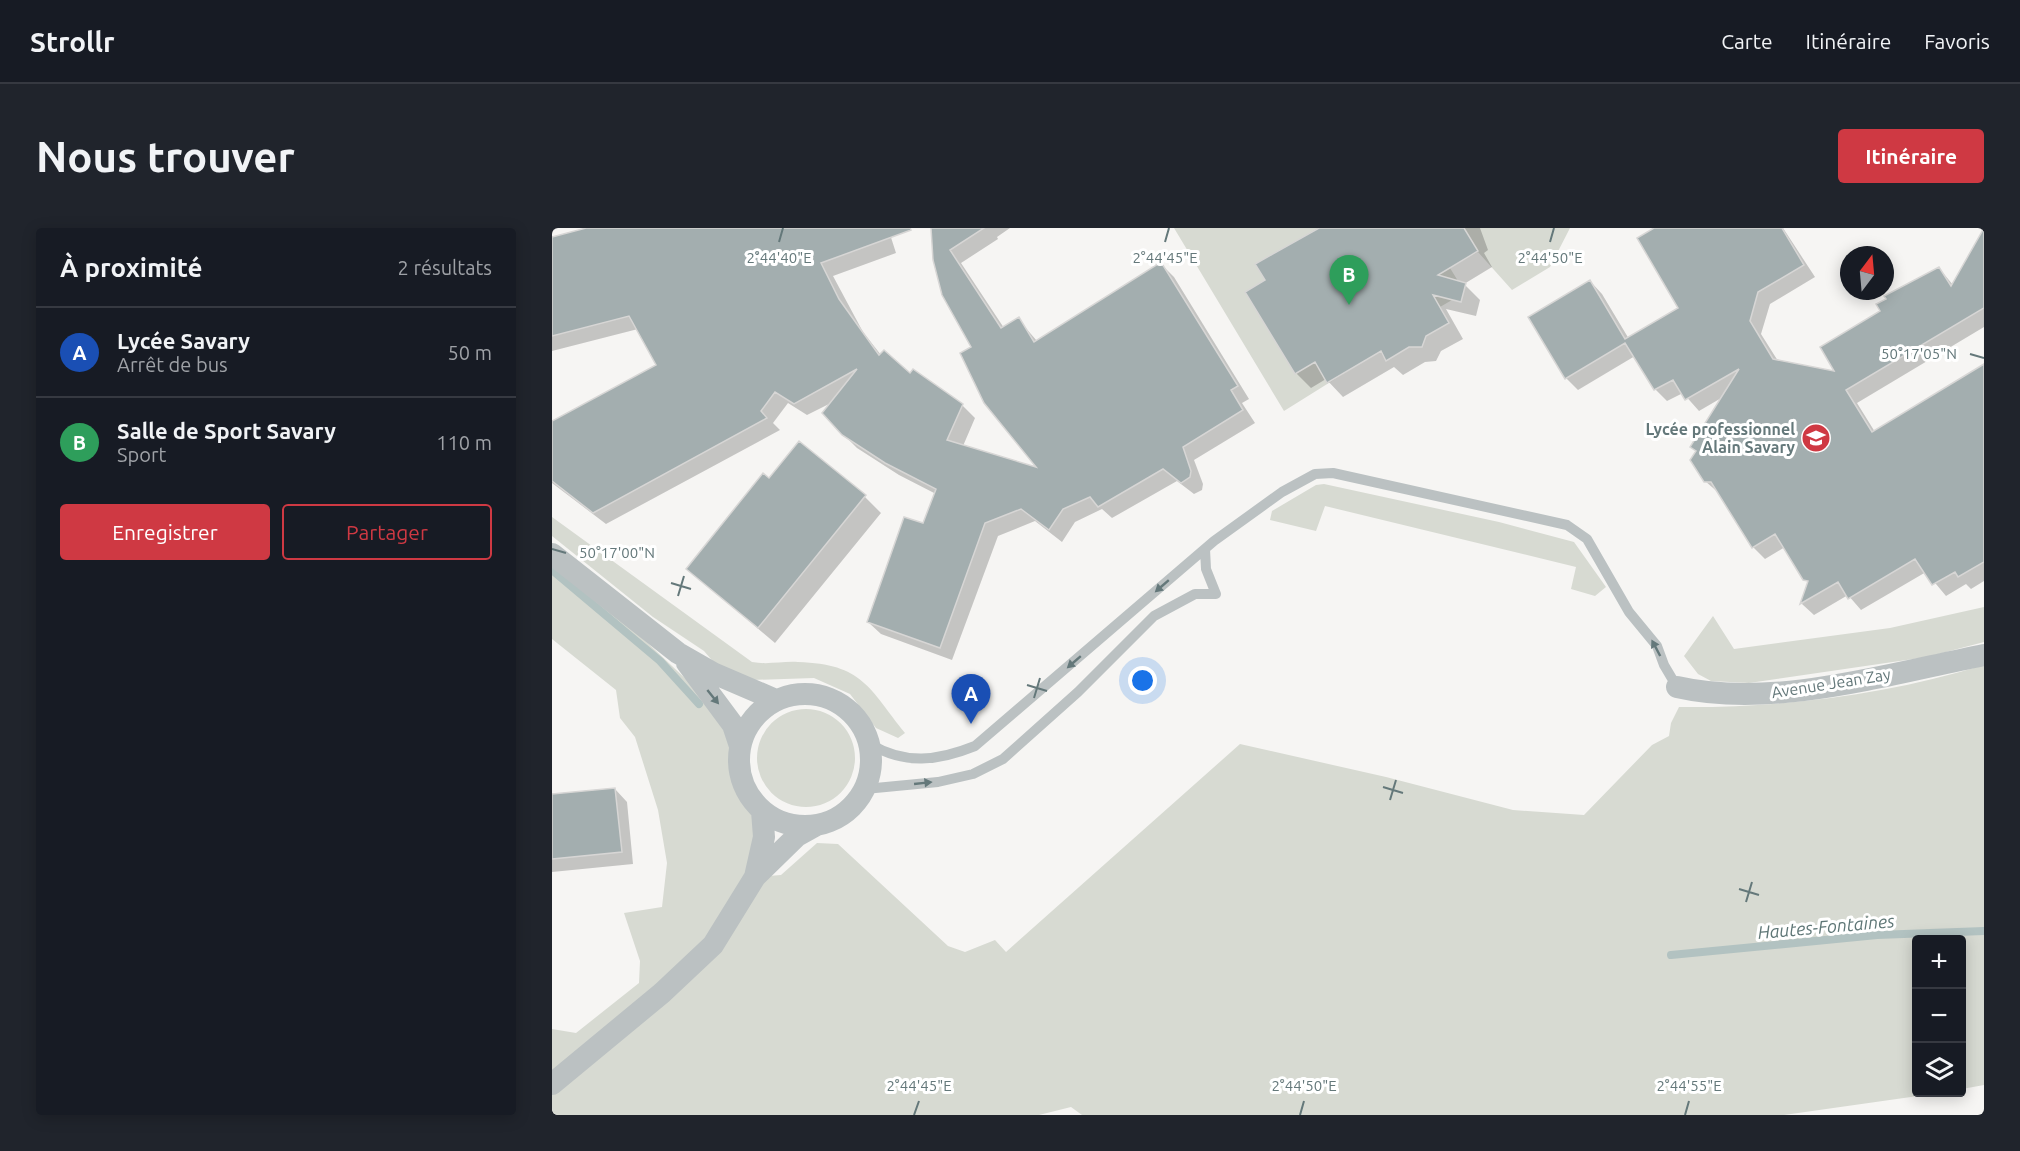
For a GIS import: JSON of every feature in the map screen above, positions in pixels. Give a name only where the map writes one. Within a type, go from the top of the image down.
[{"type":"street","points":[[552,554],[678,653],[713,673],[776,700]]},
{"type":"street","points":[[678,653],[718,702],[733,725],[740,746],[740,774],[743,785],[762,810],[787,824],[815,826]]},
{"type":"street","name":"Avenue Jean Zay","points":[[1677,687],[1709,694],[1760,694],[1825,686],[1984,655]]},
{"type":"street","points":[[552,1084],[656,999],[713,945],[755,877],[790,842],[815,826],[840,817],[851,808],[865,789],[871,767],[870,744],[857,717],[833,699],[804,693],[776,700],[752,718],[740,746]]},
{"type":"street","points":[[755,877],[764,837],[762,810]]},
{"type":"lane","points":[[870,744],[883,752],[919,761],[947,757],[975,746],[1205,549],[1282,492],[1315,474],[1332,472],[1567,525],[1587,539],[1629,612],[1657,646],[1664,665],[1677,687]]},
{"type":"lane","points":[[865,789],[938,782],[973,774],[1003,759],[1078,692],[1154,616],[1195,594],[1216,594],[1206,569],[1205,549]]},
{"type":"shaded area","points":[[1174,228],[1570,228],[1550,267],[1512,290],[1478,252],[1450,268],[1458,281],[1466,283],[1461,302],[1452,300],[1440,307],[1449,323],[1425,337],[1422,347],[1411,346],[1386,361],[1380,351],[1284,411]]},
{"type":"shaded area","points":[[1324,484],[1499,522],[1574,542],[1606,587],[1595,596],[1571,589],[1576,567],[1325,506],[1316,531],[1270,520],[1272,511],[1316,485]]},
{"type":"shaded area","points":[[552,517],[752,662],[820,664],[851,673],[872,691],[905,733],[898,738],[876,728],[850,694],[814,678],[752,680],[723,673],[704,651],[653,617],[552,536]]},
{"type":"shaded area","points":[[552,565],[638,634],[689,682],[740,746],[740,774],[743,785],[762,811],[755,877],[781,875],[817,843],[838,844],[948,946],[965,952],[995,940],[1006,952],[1240,744],[1386,777],[1513,810],[1584,815],[1652,745],[1669,736],[1671,723],[1679,707],[1756,705],[1833,698],[1909,684],[1984,665],[1984,1085],[1966,1088],[1966,935],[1912,935],[1912,1097],[1784,1115],[1082,1115],[1071,1107],[1039,1115],[552,1115],[552,1029],[576,1033],[639,983],[640,961],[624,913],[662,907],[667,863],[658,810],[635,737],[620,718],[616,690],[552,639]]},
{"type":"shaded area","points":[[1984,607],[1984,642],[1927,657],[1749,683],[1711,681],[1698,674],[1684,656],[1713,616],[1734,649],[1890,628]]},
{"type":"shaded area","points":[[806,709],[825,713],[840,724],[851,739],[855,758],[851,777],[840,792],[825,803],[806,807],[787,803],[772,792],[761,777],[757,758],[761,739],[772,724],[787,713]]},
{"type":"building","points":[[586,228],[910,228],[911,230],[821,263],[839,299],[879,355],[884,350],[910,373],[913,369],[963,404],[947,440],[1036,467],[984,403],[960,353],[971,347],[942,295],[933,260],[931,228],[984,228],[950,250],[1001,328],[1019,317],[1034,342],[1161,262],[1238,386],[1231,390],[1243,410],[1183,447],[1191,471],[1190,477],[1181,483],[1163,469],[1098,507],[1090,497],[1063,509],[1049,530],[1021,509],[985,523],[940,648],[867,622],[904,517],[923,523],[936,489],[885,463],[842,435],[822,413],[857,369],[794,404],[775,392],[761,411],[767,418],[593,513],[552,481],[552,421],[656,365],[629,316],[552,336],[552,237]]},
{"type":"building","points":[[1319,228],[1464,228],[1478,251],[1438,275],[1466,283],[1461,302],[1433,295],[1449,323],[1426,336],[1422,347],[1409,347],[1386,361],[1381,351],[1327,383],[1315,362],[1295,374],[1245,292],[1265,280],[1255,264]]},
{"type":"building","points":[[1654,228],[1782,228],[1804,265],[1758,292],[1750,321],[1773,359],[1834,371],[1820,347],[1880,311],[1876,304],[1884,300],[1894,300],[1894,291],[1939,267],[1951,286],[1984,228],[1984,308],[1846,390],[1872,432],[1984,364],[1984,562],[1958,577],[1955,572],[1932,585],[1915,559],[1848,599],[1838,582],[1800,604],[1808,581],[1803,580],[1775,534],[1752,548],[1711,482],[1704,482],[1690,460],[1696,451],[1690,447],[1739,369],[1685,400],[1673,380],[1654,390],[1625,343],[1565,379],[1528,317],[1590,280],[1625,339],[1678,308],[1637,238]]},
{"type":"building","points":[[799,441],[866,495],[758,628],[686,569],[763,473],[769,478]]},
{"type":"building","points":[[615,788],[622,852],[552,859],[552,794]]},
{"type":"waterway","points":[[552,570],[660,661],[699,704]]},
{"type":"waterway","name":"Hautes-Fontaines","points":[[1671,955],[1877,935],[1984,931]]},
{"type":"place","name":"Salle de Sport Savary","points":[[1349,305]]},
{"type":"place","name":"Lycée professionnel Alain Savary","points":[[1816,438]]},
{"type":"place","name":"Lycée Savary","points":[[971,724]]}]
